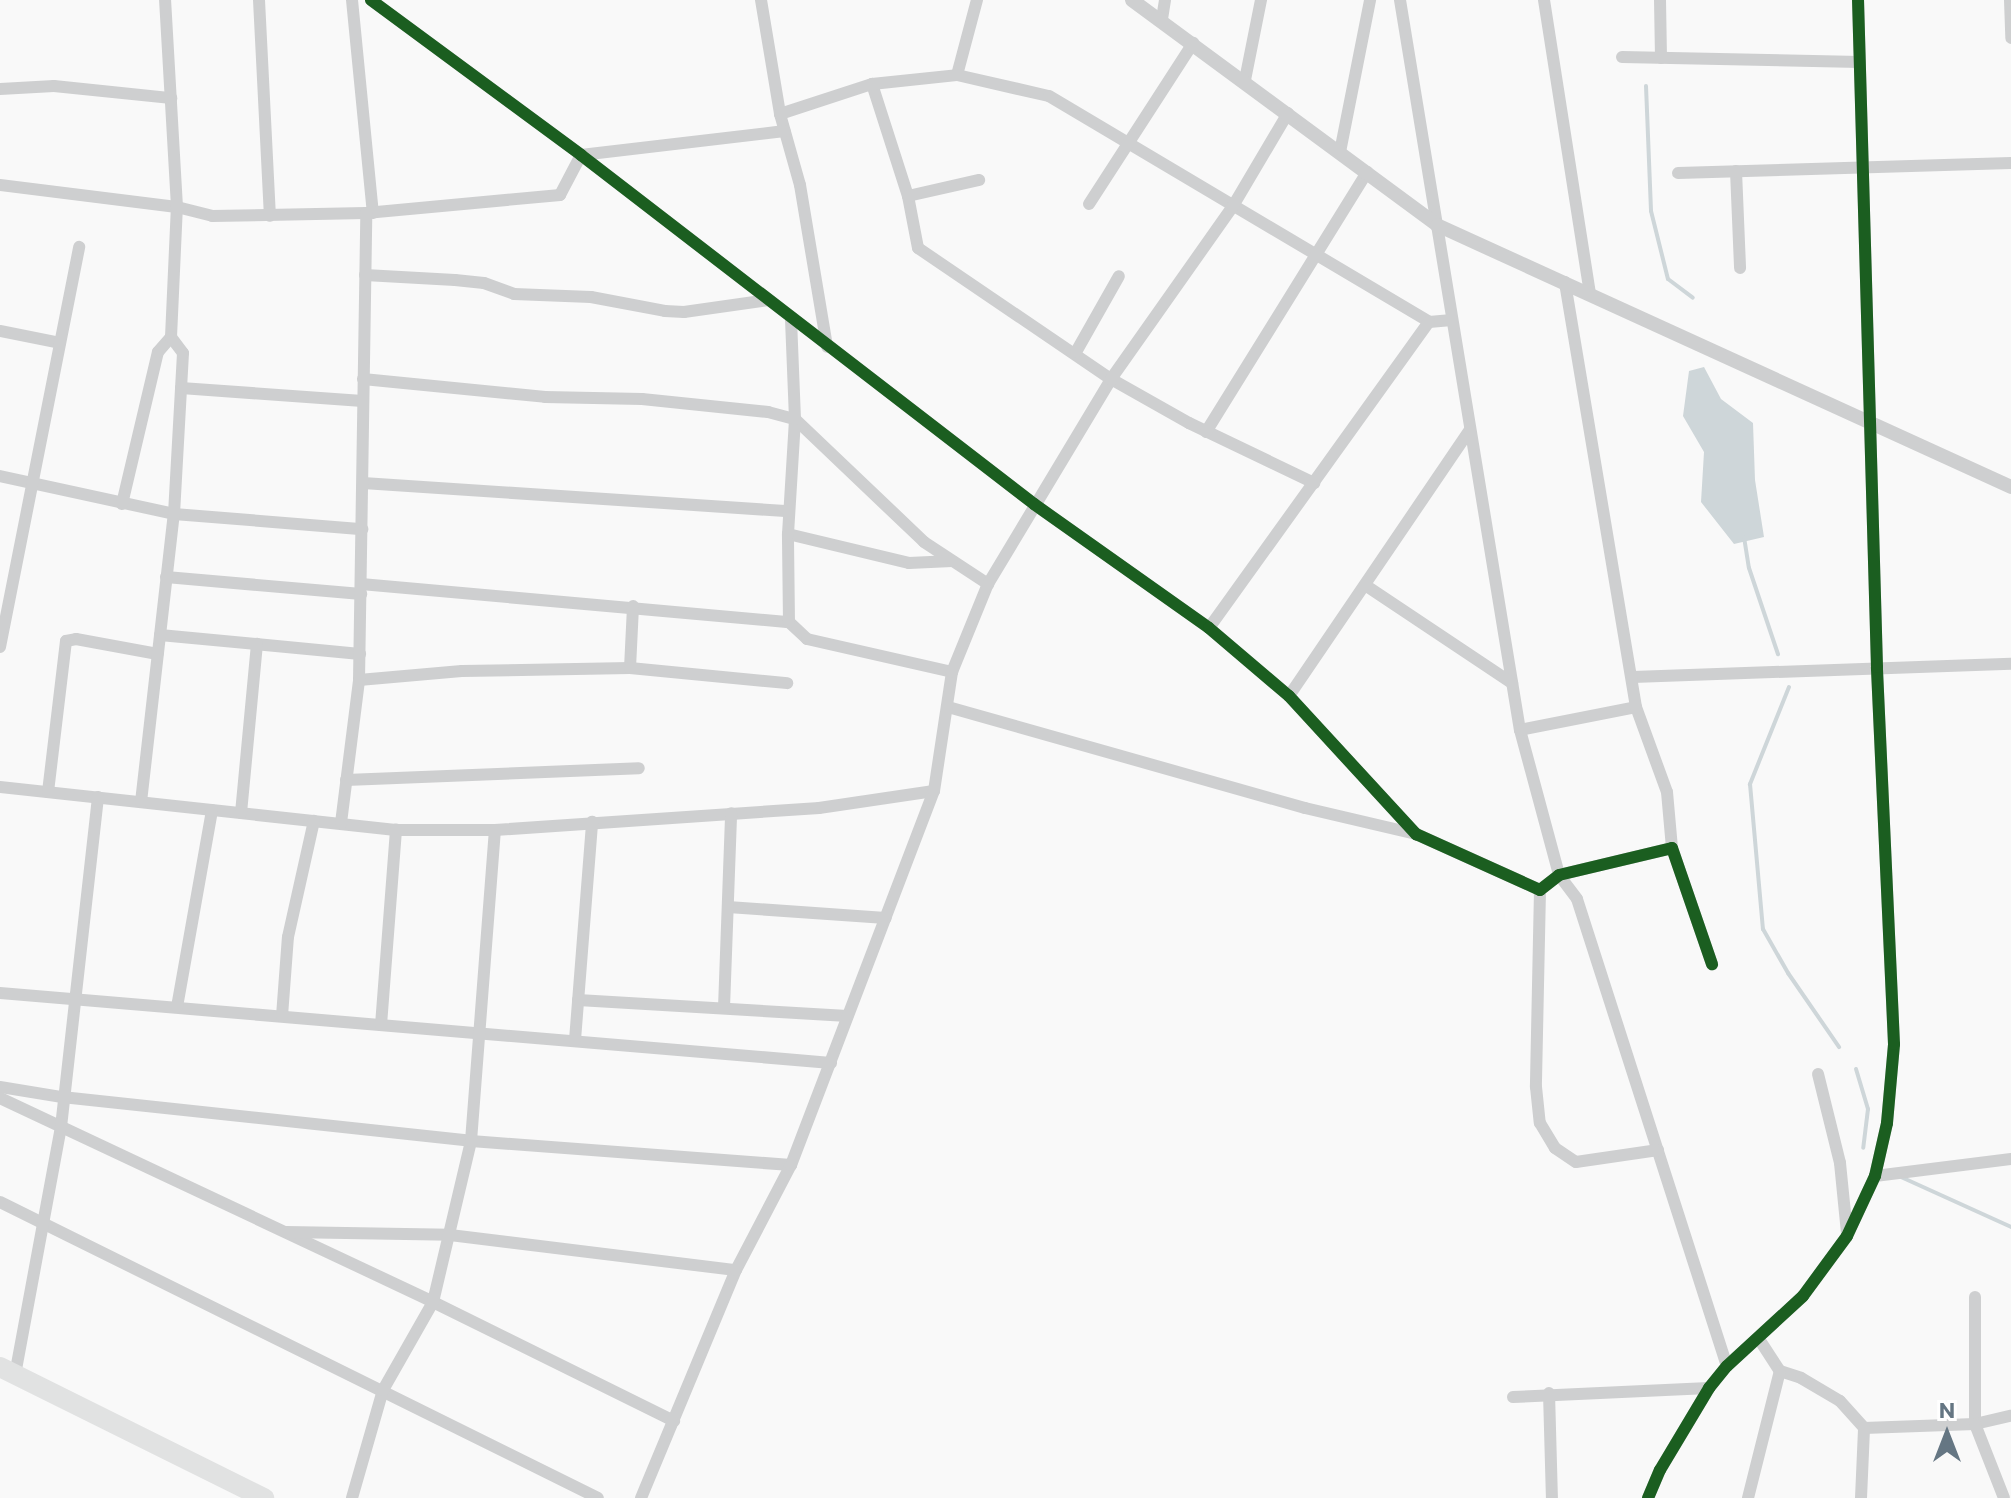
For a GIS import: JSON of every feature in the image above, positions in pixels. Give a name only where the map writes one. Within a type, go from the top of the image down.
[{"type":"highway","points":[[8,1371],[264,1498]]},
{"type":"street","points":[[122,504],[158,352],[171,337],[177,207],[165,0]]},
{"type":"street","points":[[259,0],[270,216]]},
{"type":"street","points":[[341,823],[359,680],[365,275],[370,213],[352,0]]},
{"type":"street","points":[[371,0],[581,155],[1034,504],[1209,628],[1289,696],[1416,834]]},
{"type":"street","points":[[761,0],[780,114],[800,185],[827,347]]},
{"type":"street","points":[[957,75],[977,0]]},
{"type":"street","points":[[1132,0],[1245,80],[1437,225],[2011,487]]},
{"type":"street","points":[[1162,19],[1165,0]]},
{"type":"street","points":[[1245,80],[1261,0]]},
{"type":"street","points":[[1340,152],[1370,0]]},
{"type":"street","points":[[1400,0],[1520,730],[1559,875],[1577,899],[1727,1366]]},
{"type":"street","points":[[1544,0],[1590,294]]},
{"type":"street","points":[[1660,0],[1661,58]]},
{"type":"street","points":[[1648,1498],[1660,1470],[1709,1388],[1727,1366],[1803,1296],[1847,1236],[1875,1176],[1887,1123],[1894,1044],[1877,667],[1858,0]]},
{"type":"street","points":[[2010,0],[2011,38]]},
{"type":"street","points":[[1089,204],[1193,43]]},
{"type":"street","points":[[1622,57],[1860,62]]},
{"type":"street","points":[[780,114],[872,84],[957,75],[1049,96],[1429,322],[1452,320]]},
{"type":"street","points":[[872,84],[908,196],[918,248],[1076,352],[1111,379],[1206,432],[1314,483]]},
{"type":"street","points":[[0,89],[54,86],[171,98]]},
{"type":"street","points":[[641,1498],[736,1270],[791,1165],[831,1063],[934,791],[952,672],[988,584],[1111,379],[1233,206],[1288,113]]},
{"type":"street","points":[[581,155],[785,131]]},
{"type":"street","points":[[0,185],[177,207],[212,216],[370,213],[560,195],[581,155]]},
{"type":"street","points":[[1678,173],[2011,163]]},
{"type":"street","points":[[1736,171],[1740,268]]},
{"type":"street","points":[[1206,432],[1367,172]]},
{"type":"street","points":[[908,196],[979,180]]},
{"type":"street","points":[[0,647],[79,247]]},
{"type":"street","points":[[365,275],[484,283],[514,294],[591,297],[674,311],[768,300]]},
{"type":"street","points":[[1076,352],[1119,276]]},
{"type":"street","points":[[1565,282],[1636,707],[1667,792],[1672,848],[1712,964]]},
{"type":"street","points":[[789,622],[788,534],[795,419],[791,319]]},
{"type":"street","points":[[1209,628],[1429,322]]},
{"type":"street","points":[[0,331],[60,343]]},
{"type":"street","points":[[141,802],[174,514],[183,353],[171,337]]},
{"type":"street","points":[[363,379],[545,397],[642,399],[768,412],[795,419],[924,542],[988,584]]},
{"type":"street","points":[[181,388],[363,401]]},
{"type":"street","points":[[1289,696],[1470,430]]},
{"type":"street","points":[[0,476],[174,514],[362,529]]},
{"type":"street","points":[[363,483],[789,511]]},
{"type":"street","points":[[788,534],[909,563],[952,561]]},
{"type":"street","points":[[166,577],[633,606],[789,622],[807,639],[952,672]]},
{"type":"street","points":[[1365,585],[1512,683]]},
{"type":"street","points":[[630,668],[633,606]]},
{"type":"street","points":[[160,635],[360,654]]},
{"type":"street","points":[[48,792],[66,641],[76,639],[158,654]]},
{"type":"street","points":[[241,813],[257,644]]},
{"type":"street","points":[[1633,677],[2011,664]]},
{"type":"street","points":[[359,680],[462,671],[630,668],[787,683]]},
{"type":"street","points":[[948,707],[1305,808],[1416,834],[1540,890]]},
{"type":"street","points":[[1520,730],[1636,707]]},
{"type":"street","points":[[346,780],[639,768]]},
{"type":"street","points":[[0,787],[396,830],[495,830],[819,808],[934,791]]},
{"type":"street","points":[[8,1371],[43,1223],[61,1127],[98,797]]},
{"type":"street","points":[[177,1007],[212,810]]},
{"type":"street","points":[[724,1008],[731,813]]},
{"type":"street","points":[[282,1016],[288,937],[314,821]]},
{"type":"street","points":[[575,1040],[592,822]]},
{"type":"street","points":[[381,1025],[396,830]]},
{"type":"street","points":[[352,1498],[383,1390],[433,1302],[471,1141],[495,830]]},
{"type":"street","points":[[1540,890],[1559,875],[1672,848]]},
{"type":"street","points":[[1540,890],[1536,1087],[1540,1123],[1555,1148],[1576,1162],[1658,1150]]},
{"type":"street","points":[[728,907],[886,918]]},
{"type":"street","points":[[0,993],[831,1063]]},
{"type":"street","points":[[578,1000],[848,1016]]},
{"type":"street","points":[[1818,1074],[1840,1163],[1847,1236]]},
{"type":"street","points":[[0,1087],[62,1097],[471,1141],[791,1165]]},
{"type":"street","points":[[0,1098],[433,1302],[674,1421]]},
{"type":"street","points":[[1875,1176],[2011,1159]]},
{"type":"street","points":[[0,1202],[598,1498]]},
{"type":"street","points":[[279,1232],[450,1235],[736,1270]]},
{"type":"street","points":[[1975,1297],[1975,1424],[2004,1498]]},
{"type":"street","points":[[1759,1339],[1780,1371],[1801,1378],[1840,1401],[1864,1428],[1861,1498]]},
{"type":"street","points":[[1748,1498],[1780,1371]]},
{"type":"street","points":[[1513,1397],[1709,1388]]},
{"type":"street","points":[[1549,1393],[1552,1498]]},
{"type":"street","points":[[1864,1428],[1975,1424],[2011,1416]]},
{"type":"shaded area","points":[[1704,367],[1721,399],[1753,423],[1755,480],[1764,537],[1734,544],[1701,502],[1704,452],[1683,416],[1689,371]]},
{"type":"waterway","points":[[1646,86],[1651,211],[1668,279],[1693,298]]},
{"type":"waterway","points":[[1744,537],[1749,568],[1778,654]]},
{"type":"waterway","points":[[1789,687],[1750,784],[1763,929],[1788,973],[1839,1047]]},
{"type":"waterway","points":[[1856,1069],[1868,1109],[1863,1148]]},
{"type":"waterway","points":[[1901,1177],[2011,1227]]},
{"type":"cycle path","points":[[371,0],[581,155],[1034,504],[1209,628],[1289,696],[1416,834],[1540,890],[1559,875],[1672,848],[1712,964]]},
{"type":"cycle path","points":[[1648,1498],[1660,1470],[1709,1388],[1727,1366],[1803,1296],[1847,1236],[1875,1176],[1887,1123],[1894,1044],[1877,667],[1858,0]]}]
